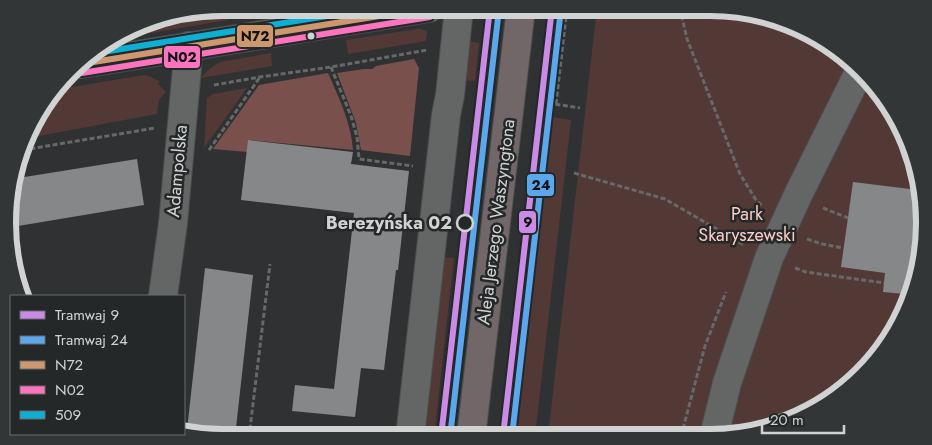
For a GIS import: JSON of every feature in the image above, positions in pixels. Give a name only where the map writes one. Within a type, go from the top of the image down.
[{"type":"main road","name":"Aleja Jerzego Waszyngtona","points":[[472,429],[520,16]]},
{"type":"street","points":[[93,62],[378,16]]},
{"type":"street","points":[[411,429],[458,16]]},
{"type":"street","name":"Adampolska","points":[[163,295],[173,223],[189,46]]},
{"type":"street","points":[[716,429],[727,383],[769,258],[798,232],[857,79]]},
{"type":"path","points":[[556,104],[566,16]]},
{"type":"path","points":[[682,16],[687,39],[740,174],[756,200],[798,232]]},
{"type":"path","points":[[213,86],[431,49]]},
{"type":"path","points":[[331,67],[346,103],[357,137],[359,159],[414,166]]},
{"type":"path","points":[[204,157],[260,77]]},
{"type":"path","points":[[548,103],[580,108]]},
{"type":"path","points":[[30,149],[163,126]]},
{"type":"path","points":[[574,173],[665,199],[769,258]]},
{"type":"path","points":[[822,244],[843,248]]},
{"type":"path","points":[[250,429],[270,264]]},
{"type":"path","points":[[794,268],[806,272],[884,283]]},
{"type":"green space","points":[[228,16],[228,20],[136,36],[156,27],[182,20]]},
{"type":"green space","name":"Park Skaryszewski","points":[[596,16],[710,16],[750,20],[788,32],[813,44],[835,59],[865,87],[888,119],[905,156],[914,196],[916,222],[909,276],[888,326],[873,348],[845,378],[824,394],[788,413],[763,422],[710,429],[549,429]]},
{"type":"green space","points":[[417,29],[427,31],[426,41],[348,54],[346,40]]},
{"type":"green space","points":[[467,41],[479,43],[475,81],[462,80]]},
{"type":"green space","points":[[271,53],[272,66],[201,78],[214,65],[220,62]]},
{"type":"green space","points":[[144,75],[159,81],[158,84],[166,92],[159,100],[157,114],[35,137],[44,119],[66,88]]},
{"type":"green space","points":[[247,88],[204,148],[207,98],[213,94]]},
{"type":"green space","points":[[546,116],[571,120],[536,429],[512,429]]},
{"type":"green space","points":[[442,257],[454,258],[435,429],[422,429]]},
{"type":"shaded area","points":[[414,59],[419,68],[410,156],[361,150],[356,123],[337,73],[372,69],[376,66]]},
{"type":"shaded area","points":[[328,73],[347,120],[353,150],[249,140],[247,152],[213,149],[259,85]]},
{"type":"building","points":[[248,140],[353,152],[351,164],[409,171],[384,370],[361,368],[355,417],[292,411],[295,385],[334,389],[354,213],[241,200]]},
{"type":"building","points":[[137,159],[144,205],[18,226],[16,216],[21,178]]},
{"type":"building","points":[[853,182],[913,189],[916,222],[914,249],[909,276],[903,294],[883,292],[885,273],[841,267]]},
{"type":"building","points":[[205,268],[253,275],[236,429],[187,426]]},
{"type":"tram line","name":"9","points":[[442,429],[489,16]]},
{"type":"tram line","name":"24","points":[[451,429],[498,16]]},
{"type":"tram line","name":"9","points":[[504,429],[551,16]]},
{"type":"tram line","name":"24","points":[[513,429],[560,16]]},
{"type":"transit line","name":"509","points":[[108,51],[327,16]]},
{"type":"transit line","name":"N72","points":[[93,62],[379,16]]},
{"type":"transit line","name":"N02","points":[[82,73],[430,17]]},
{"type":"place","name":"Berezyńska 02","points":[[465,223]]}]
